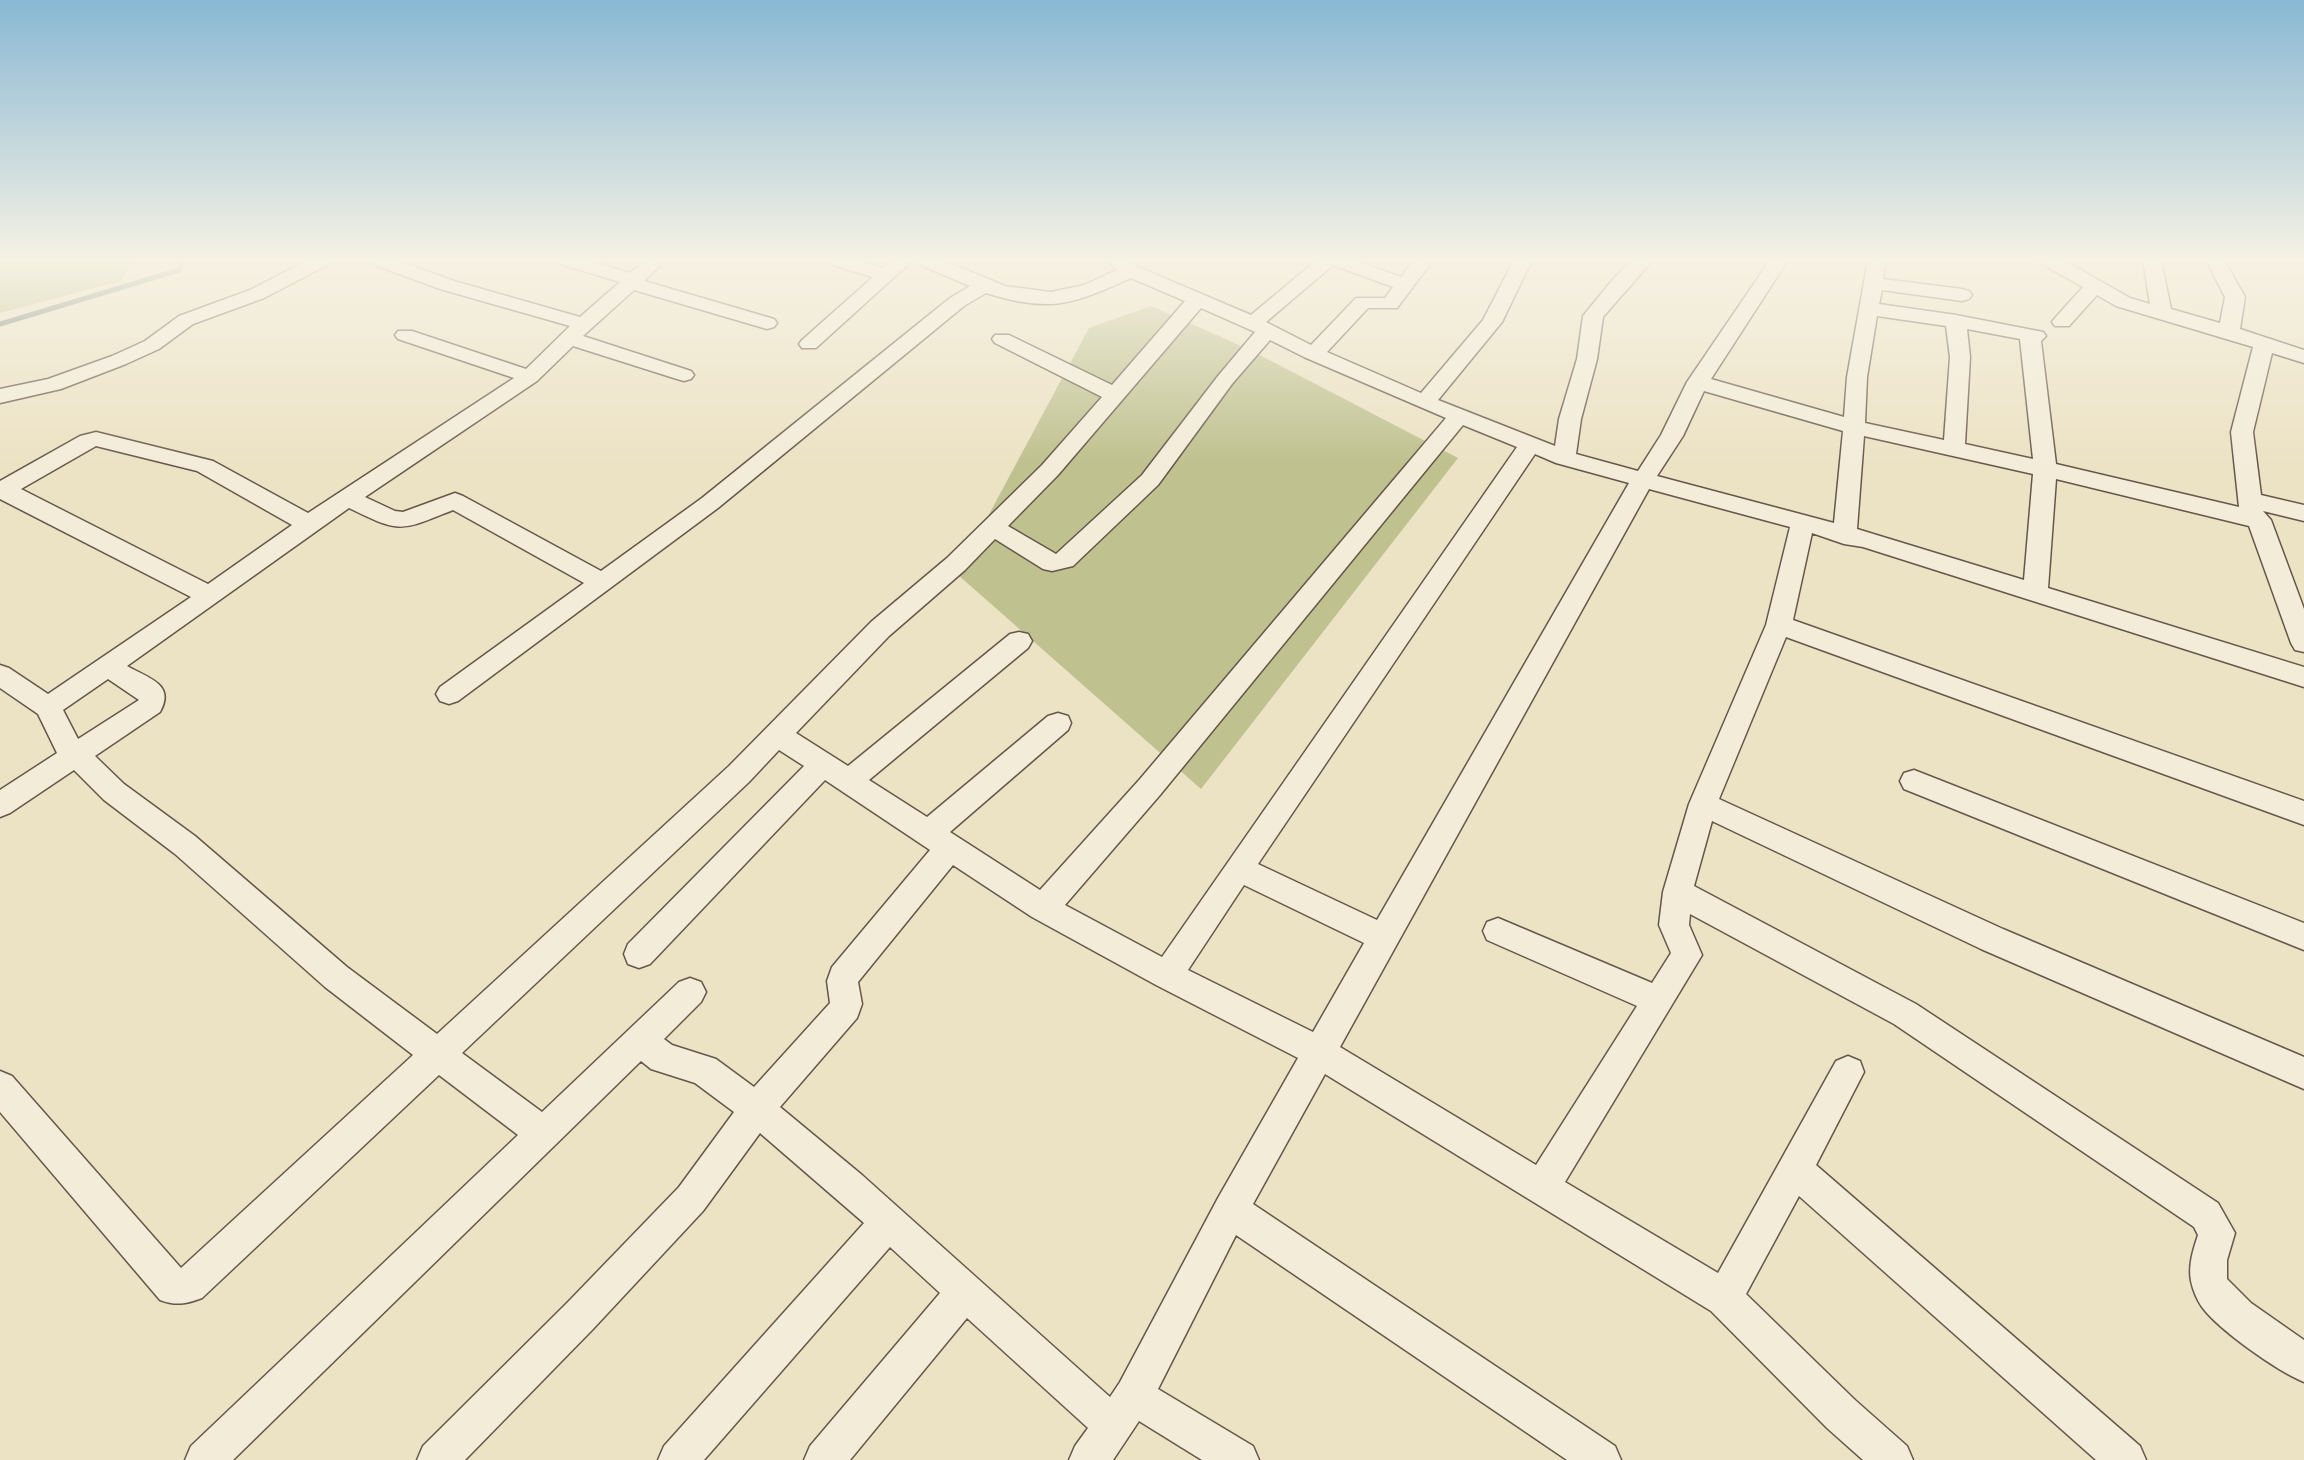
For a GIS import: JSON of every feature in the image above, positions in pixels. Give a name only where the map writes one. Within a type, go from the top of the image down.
[{"type":"street","points":[[0,396],[54,384],[119,360],[152,345],[175,328]]},
{"type":"street","points":[[569,328],[684,375]]},
{"type":"street","points":[[48,707],[109,667],[309,524],[530,377],[580,328]]},
{"type":"street","points":[[809,344],[826,328]]},
{"type":"street","points":[[448,694],[719,496],[925,328]]},
{"type":"street","points":[[0,1087],[173,1287],[189,1285],[740,774],[880,629],[956,564],[1050,470],[1173,328]]},
{"type":"street","points":[[993,527],[1052,563],[1064,560],[1150,480],[1225,380],[1260,328]]},
{"type":"street","points":[[1265,328],[1314,354],[1564,458],[1844,536],[1870,541],[2304,677]]},
{"type":"street","points":[[1314,354],[1338,328]]},
{"type":"street","points":[[1425,402],[1487,328]]},
{"type":"street","points":[[1564,458],[1570,419],[1587,359],[1591,328]]},
{"type":"street","points":[[1089,1460],[1124,1411],[1230,1210],[1642,481],[1672,436],[1698,382],[1734,328]]},
{"type":"street","points":[[1844,536],[1850,491],[1857,377],[1866,328]]},
{"type":"street","points":[[1954,448],[1960,357],[1957,328]]},
{"type":"street","points":[[1993,328],[2033,336],[2045,469],[2035,594]]},
{"type":"street","points":[[2215,328],[2304,357]]},
{"type":"street","points":[[405,335],[530,377]]},
{"type":"street","points":[[1002,339],[1115,395]]},
{"type":"street","points":[[2264,344],[2242,432],[2251,509],[2259,520],[2304,643]]},
{"type":"street","points":[[1698,382],[1853,427],[2045,469],[2251,509],[2304,513]]},
{"type":"street","points":[[1043,908],[1150,787],[1460,416]]},
{"type":"street","points":[[1,490],[88,441],[96,439],[205,466],[309,524]]},
{"type":"street","points":[[1167,975],[1531,443]]},
{"type":"street","points":[[1,490],[210,596]]},
{"type":"street","points":[[347,498],[391,519],[405,520],[455,501],[602,582]]},
{"type":"street","points":[[1542,1186],[1688,955],[1674,925],[1678,892],[1703,804],[1779,625],[1802,524]]},
{"type":"street","points":[[1779,625],[2304,813]]},
{"type":"street","points":[[639,954],[836,772],[1019,641]]},
{"type":"street","points":[[0,805],[152,705],[153,694],[109,667]]},
{"type":"street","points":[[0,675],[48,707],[69,749],[114,792],[185,845],[336,976],[543,1134]]},
{"type":"street","points":[[437,1460],[580,1316],[691,1199],[757,1109],[846,1008],[847,1001],[841,986],[843,977],[940,840],[1058,723]]},
{"type":"street","points":[[778,735],[1043,908],[1167,975],[1319,1052],[1724,1298],[1841,1414],[1893,1460]]},
{"type":"street","points":[[1914,781],[2304,937]]},
{"type":"street","points":[[1703,804],[1992,939],[2304,1073]]},
{"type":"street","points":[[1239,869],[1384,938]]},
{"type":"street","points":[[1678,892],[1905,1014],[2206,1215],[2217,1233],[2207,1266],[2211,1289],[2230,1309],[2304,1363]]},
{"type":"street","points":[[1498,930],[1659,1001]]},
{"type":"street","points":[[205,1460],[690,992]]},
{"type":"street","points":[[640,1041],[663,1058],[704,1070],[757,1109],[966,1291],[1124,1411],[1239,1460]]},
{"type":"street","points":[[1724,1298],[1848,1072]]},
{"type":"street","points":[[1794,1170],[1820,1190],[2126,1460]]},
{"type":"street","points":[[1230,1210],[1601,1460]]},
{"type":"street","points":[[678,1460],[889,1222]]},
{"type":"street","points":[[824,1460],[966,1291]]},
{"type":"green space","points":[[1089,328],[1201,328],[1250,350],[1458,458],[1201,789],[957,574]]}]
